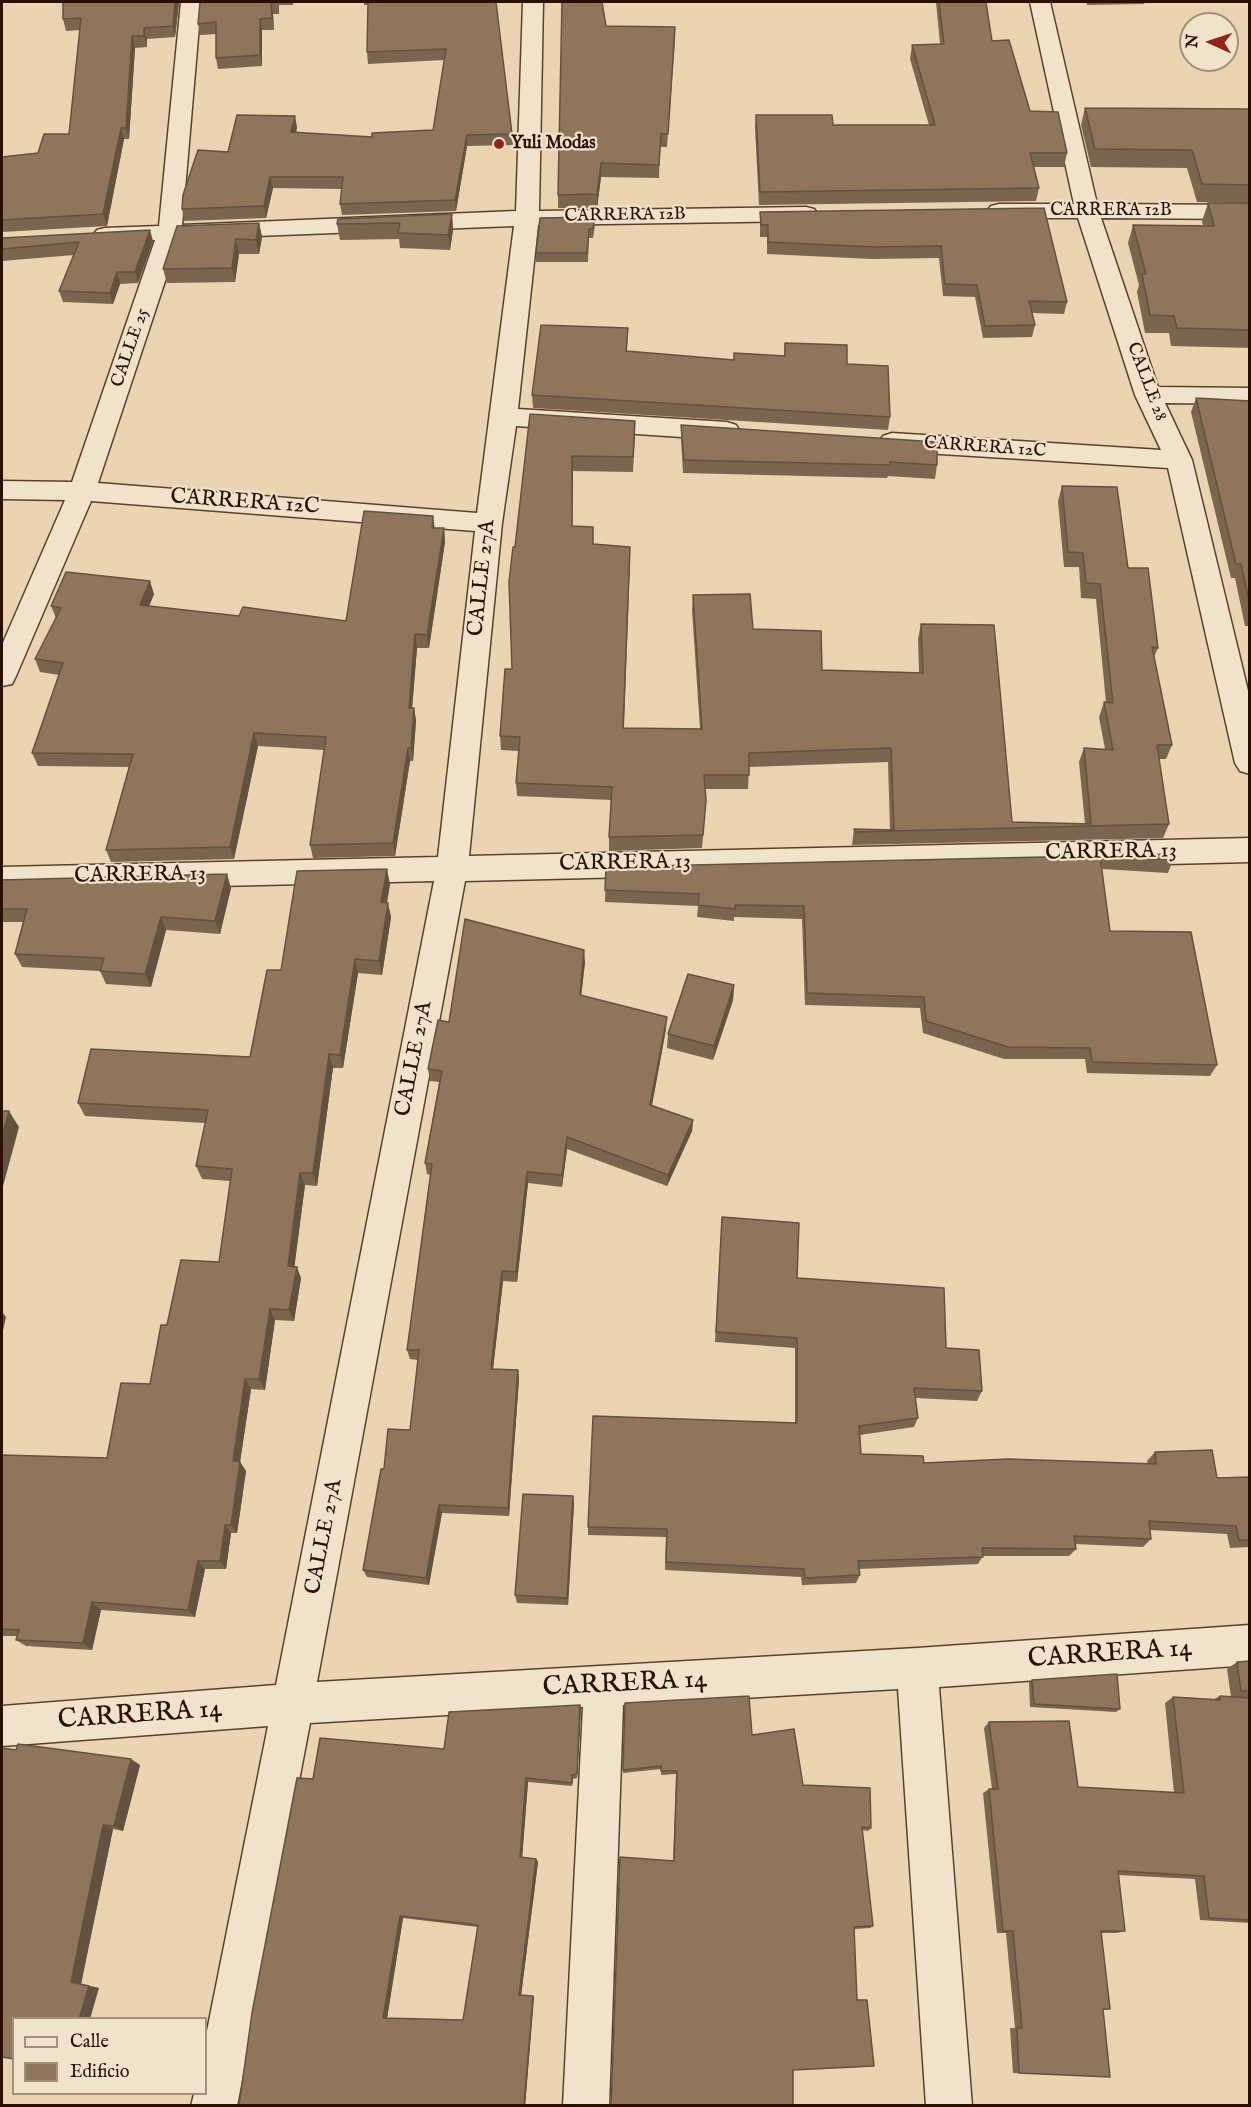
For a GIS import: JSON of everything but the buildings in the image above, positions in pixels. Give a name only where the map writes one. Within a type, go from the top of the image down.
[{"type":"street","name":"CALLE 25","points":[[2,676],[82,491],[170,231],[191,2]]},
{"type":"street","name":"CALLE 27A","points":[[214,2106],[452,868],[489,523],[527,218],[533,2]]},
{"type":"street","name":"CALLE 28","points":[[1040,2],[1087,210],[1148,394],[1179,460],[1250,763]]},
{"type":"street","name":"CARRERA 12B","points":[[980,211],[1250,212]]},
{"type":"street","name":"CARRERA 12B","points":[[80,236],[527,218],[825,213]]},
{"type":"street","points":[[1148,394],[1250,396]]},
{"type":"street","points":[[504,417],[753,433]]},
{"type":"street","name":"CARRERA 12C","points":[[871,440],[1179,460]]},
{"type":"street","name":"CARRERA 12C","points":[[2,490],[82,491],[489,523]]},
{"type":"street","name":"CARRERA 13","points":[[2,879],[1250,850]]},
{"type":"street","name":"CARRERA 14","points":[[2,1726],[293,1704],[917,1668],[1250,1645]]},
{"type":"street","points":[[917,1668],[949,2106]]},
{"type":"street","points":[[586,2106],[604,1686]]},
{"type":"place","name":"Yuli Modas","points":[[499,144]]}]
